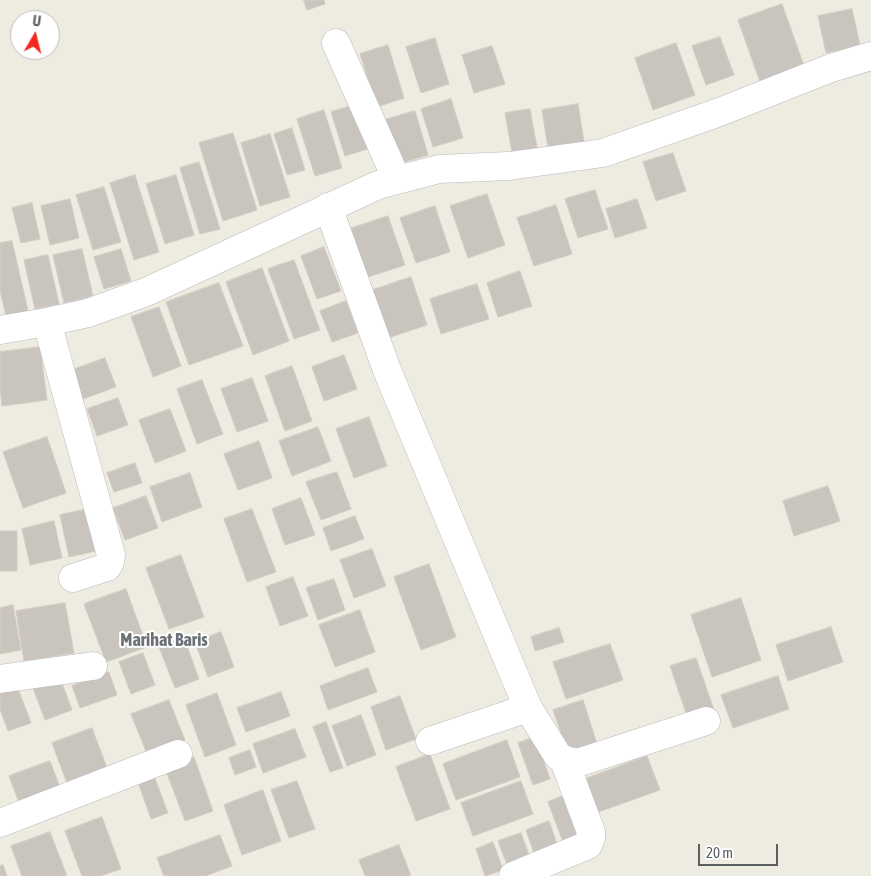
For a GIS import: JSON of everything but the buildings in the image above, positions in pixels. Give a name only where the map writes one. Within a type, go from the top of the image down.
[{"type":"street","points":[[336,43],[397,180]]},
{"type":"street","points":[[0,330],[88,313],[146,292],[378,185],[439,169],[509,166],[603,153],[717,113],[831,68],[871,56]]},
{"type":"street","points":[[328,207],[387,370],[528,708],[558,756],[564,760],[580,762],[706,721]]},
{"type":"street","points":[[47,322],[110,554],[110,562],[107,567],[73,578]]},
{"type":"street","points":[[0,679],[93,666]]},
{"type":"street","points":[[430,741],[528,708]]},
{"type":"street","points":[[0,823],[178,754]]},
{"type":"street","points":[[513,876],[588,846],[591,832],[564,760]]},
{"type":"district","name":"Marihat Baris","points":[[164,640]]}]
